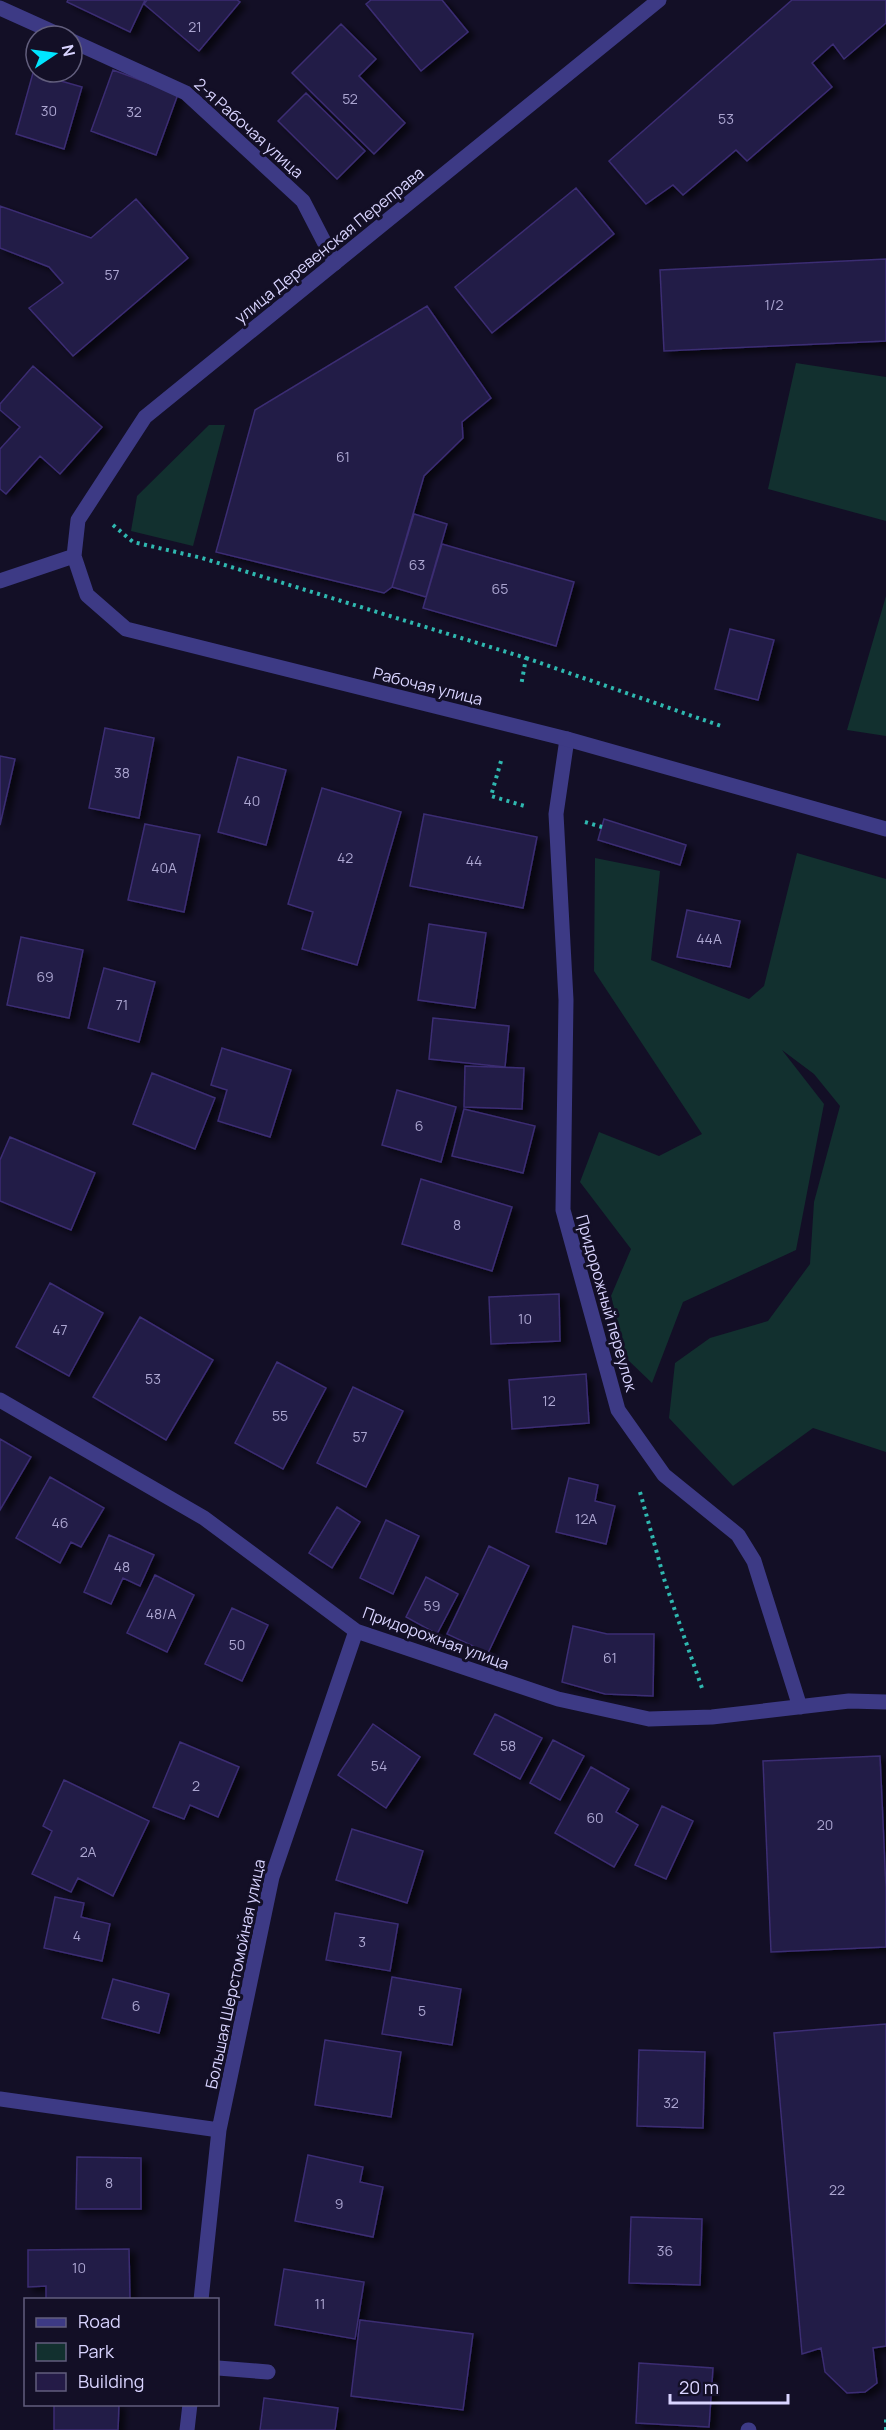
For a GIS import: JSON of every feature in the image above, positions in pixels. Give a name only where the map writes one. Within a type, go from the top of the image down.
[{"type":"street","name":"улица Деревенская Переправа","points":[[74,556],[78,520],[145,417],[659,0]]},
{"type":"street","points":[[0,8],[35,24]]},
{"type":"street","name":"2-я Рабочая улица","points":[[84,46],[186,93],[303,201],[335,263]]},
{"type":"street","points":[[0,581],[74,556]]},
{"type":"street","name":"Рабочая улица","points":[[74,556],[87,595],[126,629],[567,740],[886,829]]},
{"type":"street","name":"Придорожный переулок","points":[[567,740],[556,814],[566,1000],[562,1210],[618,1410],[664,1475],[738,1535],[754,1562],[800,1707]]},
{"type":"street","name":"Придорожная улица","points":[[0,1400],[204,1518],[356,1631],[558,1700],[649,1719],[712,1717],[849,1701],[886,1702]]},
{"type":"street","name":"Большая Шерстомойная улица","points":[[201,2298],[219,2130],[272,1877],[356,1631]]},
{"type":"street","points":[[0,2099],[219,2130]]},
{"type":"street","points":[[219,2367],[268,2372]]},
{"type":"street","points":[[187,2430],[190,2406]]},
{"type":"path","points":[[113,525],[133,542],[213,562],[526,658],[721,726]]},
{"type":"path","points":[[520,686],[526,658]]},
{"type":"path","points":[[491,796],[501,761]]},
{"type":"path","points":[[640,1490],[665,1582],[712,1717]]},
{"type":"path","points":[[885,2430],[886,2419]]},
{"type":"green space","points":[[796,363],[886,377],[886,521],[768,489]]},
{"type":"green space","points":[[209,425],[225,425],[193,546],[131,531],[137,496]]},
{"type":"green space","points":[[886,596],[886,736],[847,730]]},
{"type":"green space","points":[[797,853],[886,879],[886,1452],[813,1428],[733,1486],[669,1418],[675,1363],[710,1338],[768,1321],[810,1264],[814,1202],[840,1106],[814,1074],[782,1050],[824,1104],[796,1250],[683,1302],[652,1383],[627,1359],[611,1296],[631,1249],[580,1182],[599,1132],[659,1156],[702,1134],[594,971],[595,858],[660,871],[651,960],[749,999],[764,986]]},
{"type":"building","points":[[68,0],[145,0],[130,32],[67,2]]},
{"type":"building","points":[[147,0],[237,0],[240,2],[199,51],[144,4]]},
{"type":"building","points":[[371,0],[442,0],[468,32],[421,71],[366,4]]},
{"type":"building","points":[[792,0],[886,0],[886,23],[844,59],[833,44],[812,63],[832,87],[747,161],[736,150],[683,195],[673,185],[646,204],[609,161]]},
{"type":"building","points":[[341,24],[376,59],[359,76],[405,123],[374,154],[292,73]]},
{"type":"building","points":[[113,70],[178,94],[156,155],[91,131]]},
{"type":"building","points":[[30,84],[72,84],[82,87],[64,149],[16,134]]},
{"type":"building","points":[[306,93],[365,151],[337,179],[278,121]]},
{"type":"building","points":[[576,188],[614,234],[492,333],[455,287]]},
{"type":"building","points":[[136,199],[188,258],[73,356],[29,308],[63,283],[49,267],[0,248],[0,206],[91,238]]},
{"type":"building","points":[[886,259],[886,341],[664,351],[660,270]]},
{"type":"building","points":[[427,306],[491,398],[462,422],[463,438],[424,476],[392,587],[384,593],[216,552],[255,410]]},
{"type":"building","points":[[33,366],[102,427],[60,474],[40,456],[6,494],[0,489],[0,449],[20,427],[0,410],[0,404]]},
{"type":"building","points":[[414,514],[447,524],[426,597],[392,587]]},
{"type":"building","points":[[442,544],[574,582],[556,646],[423,608]]},
{"type":"building","points":[[730,629],[774,640],[758,700],[715,689]]},
{"type":"building","points":[[105,728],[154,738],[139,818],[89,808]]},
{"type":"building","points":[[0,756],[15,759],[0,825]]},
{"type":"building","points":[[238,757],[286,770],[266,845],[218,832]]},
{"type":"building","points":[[322,788],[401,812],[357,965],[302,949],[313,912],[288,904]]},
{"type":"building","points":[[424,814],[537,837],[523,908],[410,886]]},
{"type":"building","points":[[604,819],[686,845],[680,865],[598,840]]},
{"type":"building","points":[[145,824],[200,835],[184,912],[128,900]]},
{"type":"building","points":[[687,910],[740,921],[730,967],[677,957]]},
{"type":"building","points":[[429,924],[486,933],[475,1008],[418,1000]]},
{"type":"building","points":[[21,937],[83,950],[69,1018],[7,1005]]},
{"type":"building","points":[[104,968],[155,982],[139,1042],[88,1028]]},
{"type":"building","points":[[433,1018],[509,1026],[505,1067],[429,1059]]},
{"type":"building","points":[[222,1048],[291,1070],[270,1137],[218,1121],[227,1090],[211,1085]]},
{"type":"building","points":[[465,1066],[524,1068],[522,1109],[464,1107]]},
{"type":"building","points":[[152,1073],[215,1098],[195,1149],[133,1124]]},
{"type":"building","points":[[397,1090],[456,1107],[441,1162],[382,1145]]},
{"type":"building","points":[[464,1109],[535,1126],[523,1173],[452,1156]]},
{"type":"building","points":[[10,1137],[95,1173],[71,1230],[0,1201],[0,1160]]},
{"type":"building","points":[[421,1179],[512,1207],[492,1271],[402,1244]]},
{"type":"building","points":[[50,1283],[103,1313],[69,1376],[16,1347]]},
{"type":"building","points":[[559,1294],[560,1341],[491,1344],[489,1297]]},
{"type":"building","points":[[140,1317],[213,1360],[166,1440],[93,1397]]},
{"type":"building","points":[[277,1362],[326,1388],[283,1469],[235,1443]]},
{"type":"building","points":[[586,1374],[589,1423],[512,1429],[509,1380]]},
{"type":"building","points":[[353,1387],[403,1411],[366,1487],[317,1463]]},
{"type":"building","points":[[0,1439],[31,1457],[0,1510]]},
{"type":"building","points":[[50,1477],[104,1508],[81,1547],[71,1542],[60,1563],[16,1538]]},
{"type":"building","points":[[569,1478],[598,1485],[595,1501],[615,1506],[606,1544],[556,1532]]},
{"type":"building","points":[[337,1507],[360,1522],[332,1568],[309,1553]]},
{"type":"building","points":[[386,1520],[419,1536],[393,1594],[360,1578]]},
{"type":"building","points":[[109,1535],[154,1555],[140,1586],[123,1578],[111,1604],[84,1592]]},
{"type":"building","points":[[489,1546],[529,1566],[488,1653],[447,1634]]},
{"type":"building","points":[[155,1575],[194,1595],[167,1652],[127,1633]]},
{"type":"building","points":[[426,1577],[458,1594],[437,1634],[406,1617]]},
{"type":"building","points":[[232,1608],[268,1625],[242,1681],[205,1664]]},
{"type":"building","points":[[573,1626],[607,1634],[654,1634],[653,1696],[605,1694],[562,1682]]},
{"type":"building","points":[[495,1714],[542,1738],[520,1779],[474,1754]]},
{"type":"building","points":[[373,1724],[420,1757],[386,1808],[338,1775]]},
{"type":"building","points":[[553,1740],[584,1756],[560,1800],[530,1783]]},
{"type":"building","points":[[180,1742],[239,1767],[218,1817],[190,1805],[184,1819],[153,1807]]},
{"type":"building","points":[[880,1756],[886,1888],[886,1947],[771,1952],[763,1761]]},
{"type":"building","points":[[591,1767],[629,1789],[616,1812],[638,1825],[614,1867],[555,1833]]},
{"type":"building","points":[[64,1780],[149,1821],[113,1896],[78,1878],[71,1892],[32,1874],[52,1831],[43,1826]]},
{"type":"building","points":[[662,1806],[693,1821],[666,1879],[635,1865]]},
{"type":"building","points":[[352,1829],[423,1851],[407,1903],[336,1880]]},
{"type":"building","points":[[55,1897],[84,1903],[81,1917],[110,1924],[102,1961],[44,1948]]},
{"type":"building","points":[[335,1913],[398,1924],[390,1971],[326,1960]]},
{"type":"building","points":[[392,1977],[461,1989],[452,2045],[382,2034]]},
{"type":"building","points":[[113,1979],[169,1994],[159,2033],[102,2018]]},
{"type":"building","points":[[886,2024],[886,2346],[873,2348],[877,2383],[865,2392],[847,2393],[825,2372],[821,2348],[802,2354],[774,2033]]},
{"type":"building","points":[[325,2040],[401,2052],[391,2117],[315,2105]]},
{"type":"building","points":[[639,2050],[705,2052],[703,2128],[637,2126]]},
{"type":"building","points":[[308,2155],[363,2167],[360,2182],[383,2187],[373,2237],[295,2221]]},
{"type":"building","points":[[77,2157],[141,2158],[141,2209],[76,2209]]},
{"type":"building","points":[[631,2217],[702,2219],[700,2285],[629,2283]]},
{"type":"building","points":[[129,2249],[130,2298],[46,2298],[46,2286],[28,2287],[28,2250]]},
{"type":"building","points":[[284,2269],[364,2282],[355,2339],[275,2325]]},
{"type":"building","points":[[360,2320],[473,2334],[463,2410],[351,2396]]},
{"type":"building","points":[[639,2363],[713,2368],[709,2427],[636,2423]]},
{"type":"building","points":[[264,2398],[338,2408],[335,2430],[260,2430]]},
{"type":"building","points":[[54,2406],[119,2406],[118,2430],[54,2430]]}]
